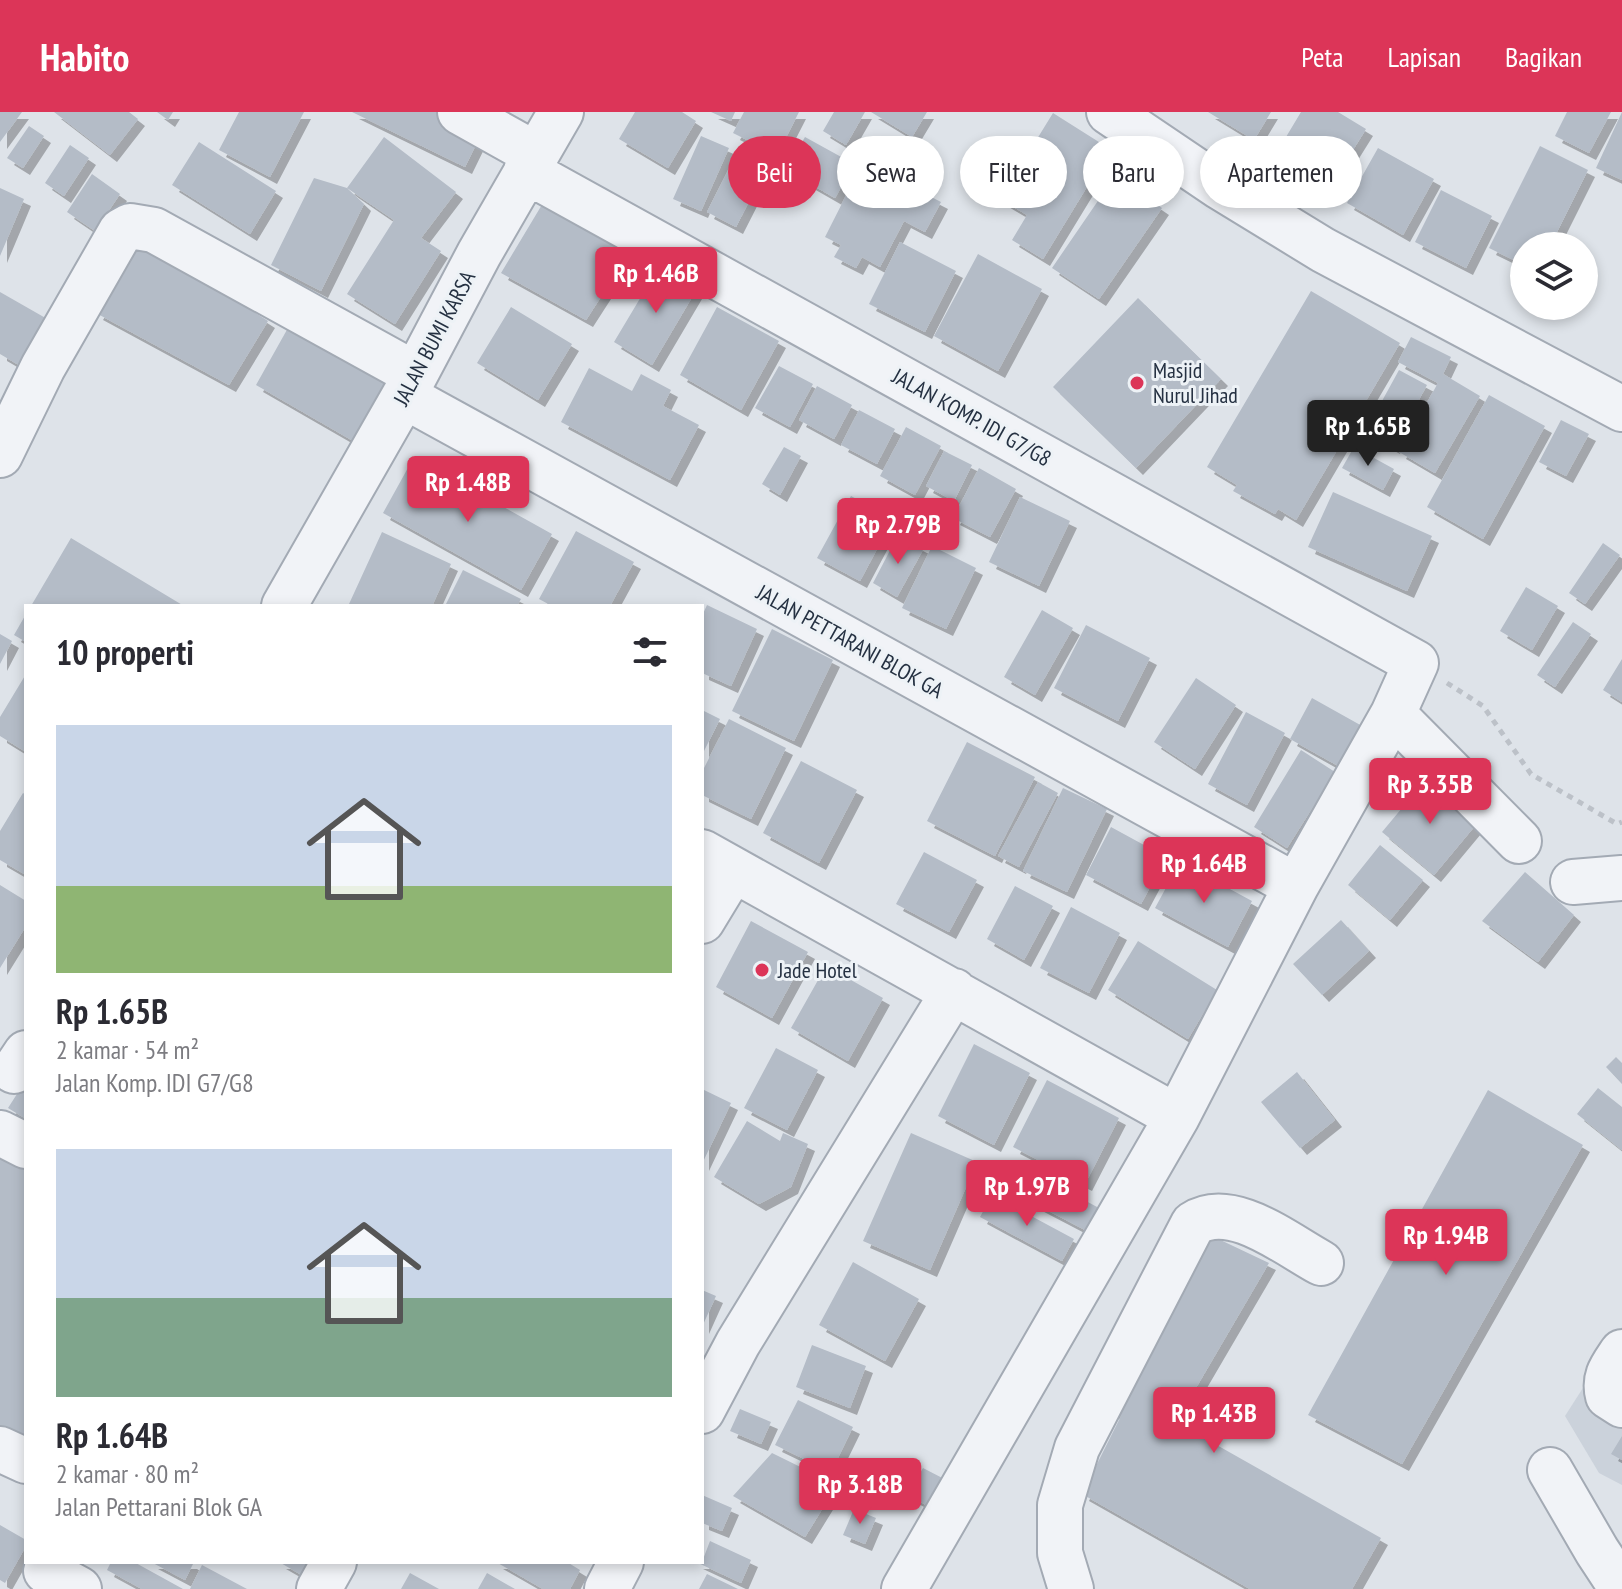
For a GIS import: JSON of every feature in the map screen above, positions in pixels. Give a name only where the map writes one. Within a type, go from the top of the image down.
[{"type":"street","name":"JALAN KOMP. IDI G7/G8","points":[[460,112],[531,162],[1416,663]]},
{"type":"street","name":"JALAN BUMI KARSA","points":[[285,604],[561,112]]},
{"type":"street","points":[[1109,112],[1220,187],[1323,250],[1622,409]]},
{"type":"street","name":"JALAN PETTARANI BLOK GA","points":[[0,455],[43,367],[121,231],[130,226],[154,230],[410,385],[1296,886]]},
{"type":"street","points":[[904,1589],[1177,1117],[1296,886],[1393,714],[1416,663]]},
{"type":"street","points":[[1393,714],[1519,841]]},
{"type":"street","points":[[704,914],[718,861],[1177,1117]]},
{"type":"street","points":[[1573,882],[1622,878]]},
{"type":"street","points":[[704,1407],[738,1343],[954,991]]},
{"type":"street","points":[[0,1133],[24,1145]]},
{"type":"street","points":[[1071,1589],[1060,1553],[1060,1505],[1077,1448],[1193,1224],[1206,1216],[1239,1218],[1321,1263]]},
{"type":"street","points":[[1617,1402],[1608,1396],[1606,1382],[1622,1352]]},
{"type":"street","points":[[0,1449],[24,1460]]},
{"type":"street","points":[[1550,1470],[1622,1589]]},
{"type":"street","points":[[319,1589],[333,1564]]},
{"type":"street","points":[[607,1589],[620,1564]]},
{"type":"path","points":[[1416,663],[1483,706],[1531,774],[1617,824],[1622,822]]},
{"type":"shaded area","points":[[1622,1327],[1622,1485],[1599,1473],[1565,1416]]},
{"type":"building","points":[[0,112],[22,112],[0,142]]},
{"type":"building","points":[[54,112],[129,112],[138,119],[110,155]]},
{"type":"building","points":[[157,112],[173,112],[168,120]]},
{"type":"building","points":[[239,112],[304,112],[270,177],[219,150]]},
{"type":"building","points":[[352,112],[451,112],[484,128],[465,167]]},
{"type":"building","points":[[635,112],[682,112],[696,121],[668,168],[619,139]]},
{"type":"building","points":[[711,112],[735,112],[731,121]]},
{"type":"building","points":[[744,112],[799,112],[787,136],[739,136],[733,133]]},
{"type":"building","points":[[834,112],[865,112],[851,136],[837,136],[837,140],[823,131]]},
{"type":"building","points":[[871,112],[927,112],[910,136]]},
{"type":"building","points":[[1208,112],[1271,112],[1256,136],[1247,136]]},
{"type":"building","points":[[1301,112],[1338,112],[1366,129],[1362,136],[1287,136]]},
{"type":"building","points":[[1567,112],[1611,112],[1589,153],[1555,136]]},
{"type":"building","points":[[1622,112],[1622,180],[1596,168]]},
{"type":"building","points":[[1053,113],[1089,136],[1083,136],[1083,193],[1043,259],[1012,240],[1027,215],[1015,208],[1067,208],[1067,136],[1039,136]]},
{"type":"building","points":[[29,126],[44,136],[23,168],[7,158]]},
{"type":"building","points":[[701,136],[728,148],[701,211],[673,199]]},
{"type":"building","points":[[384,137],[456,192],[421,238],[441,251],[395,324],[347,294],[394,220],[347,188]]},
{"type":"building","points":[[199,142],[276,191],[250,234],[172,185]]},
{"type":"building","points":[[70,145],[89,158],[64,196],[45,183]]},
{"type":"building","points":[[821,146],[837,155],[835,198],[821,190]]},
{"type":"building","points":[[1540,146],[1588,170],[1557,232],[1510,232],[1510,258],[1489,248]]},
{"type":"building","points":[[1378,148],[1434,179],[1403,235],[1356,208],[1362,208],[1362,176]]},
{"type":"building","points":[[728,171],[728,208],[746,208],[736,227],[707,212]]},
{"type":"building","points":[[92,174],[120,194],[95,231],[67,212]]},
{"type":"building","points":[[314,178],[347,188],[364,204],[321,291],[271,265]]},
{"type":"building","points":[[0,188],[24,199],[0,256]]},
{"type":"building","points":[[1441,190],[1492,216],[1466,268],[1415,242]]},
{"type":"building","points":[[546,198],[633,247],[586,320],[501,273]]},
{"type":"building","points":[[840,208],[938,208],[925,232],[904,221],[880,267],[862,257],[856,268],[834,257],[841,245],[825,237]]},
{"type":"building","points":[[1093,208],[1162,208],[1099,299],[1052,268]]},
{"type":"building","points":[[900,242],[956,271],[925,332],[869,304]]},
{"type":"building","points":[[138,246],[205,281],[268,321],[229,385],[96,313]]},
{"type":"building","points":[[978,254],[1042,289],[998,371],[934,336]]},
{"type":"building","points":[[660,265],[698,287],[652,365],[614,342]]},
{"type":"building","points":[[1311,291],[1400,343],[1296,520],[1278,509],[1275,514],[1233,491],[1237,485],[1207,467]]},
{"type":"building","points":[[0,292],[56,324],[29,371],[0,354]]},
{"type":"building","name":"Masjid Nurul Jihad","points":[[1138,298],[1221,379],[1136,468],[1053,387]]},
{"type":"building","points":[[511,307],[572,344],[538,400],[477,363]]},
{"type":"building","points":[[717,307],[779,341],[741,410],[680,375]]},
{"type":"building","points":[[293,319],[393,376],[355,442],[256,385]]},
{"type":"building","points":[[1411,337],[1451,357],[1443,374],[1480,396],[1435,473],[1399,452],[1438,383],[1398,362]]},
{"type":"building","points":[[779,366],[813,384],[790,427],[755,408]]},
{"type":"building","points":[[589,368],[632,391],[641,374],[671,390],[663,406],[699,425],[670,480],[561,422]]},
{"type":"building","points":[[1399,370],[1427,385],[1393,447],[1365,432]]},
{"type":"building","points":[[817,386],[852,405],[834,439],[799,420]]},
{"type":"building","points":[[1489,395],[1545,426],[1483,539],[1427,507]]},
{"type":"building","points":[[859,410],[895,429],[877,464],[841,445]]},
{"type":"building","points":[[1561,420],[1589,434],[1566,476],[1539,462]]},
{"type":"building","points":[[906,427],[941,446],[915,495],[880,476]]},
{"type":"building","points":[[784,447],[801,456],[780,495],[762,484]]},
{"type":"building","points":[[1354,447],[1394,469],[1383,490],[1342,468]]},
{"type":"building","points":[[944,451],[972,465],[954,501],[926,486]]},
{"type":"building","points":[[414,457],[552,534],[521,590],[383,513]]},
{"type":"building","points":[[979,468],[1016,489],[990,537],[953,518]]},
{"type":"building","points":[[1333,492],[1432,536],[1407,591],[1308,547]]},
{"type":"building","points":[[851,496],[893,519],[860,581],[817,558]]},
{"type":"building","points":[[1020,497],[1070,521],[1039,586],[989,562]]},
{"type":"building","points":[[576,531],[634,562],[611,604],[548,604],[539,599]]},
{"type":"building","points":[[382,532],[451,564],[433,604],[349,604]]},
{"type":"building","points":[[898,535],[924,548],[897,597],[873,583]]},
{"type":"building","points":[[71,538],[181,604],[32,604]]},
{"type":"building","points":[[1603,543],[1620,555],[1585,604],[1569,593]]},
{"type":"building","points":[[932,546],[976,568],[946,629],[902,608]]},
{"type":"building","points":[[463,570],[521,599],[518,604],[446,604]]},
{"type":"building","points":[[1526,587],[1558,606],[1532,650],[1500,631]]},
{"type":"building","points":[[707,605],[757,629],[731,686],[704,674],[704,612]]},
{"type":"building","points":[[1042,610],[1073,628],[1035,695],[1004,677]]},
{"type":"building","points":[[24,618],[24,641],[14,635]]},
{"type":"building","points":[[1573,622],[1591,634],[1555,687],[1537,675]]},
{"type":"building","points":[[1086,625],[1150,658],[1118,721],[1054,688]]},
{"type":"building","points":[[772,629],[833,660],[794,741],[732,711]]},
{"type":"building","points":[[0,634],[12,641],[0,664]]},
{"type":"building","points":[[1622,659],[1622,702],[1603,690]]},
{"type":"building","points":[[24,677],[24,751],[0,736],[0,717]]},
{"type":"building","points":[[1196,678],[1236,705],[1195,769],[1154,742]]},
{"type":"building","points":[[1312,698],[1371,731],[1349,772],[1290,739]]},
{"type":"building","points":[[704,711],[720,719],[704,751]]},
{"type":"building","points":[[1246,712],[1285,733],[1247,805],[1208,784]]},
{"type":"building","points":[[729,719],[786,748],[751,819],[704,796],[704,768]]},
{"type":"building","points":[[967,742],[1035,777],[995,856],[927,821]]},
{"type":"building","points":[[1301,750],[1335,772],[1287,848],[1254,827]]},
{"type":"building","points":[[801,761],[857,790],[819,863],[763,833]]},
{"type":"building","points":[[1427,778],[1479,821],[1434,875],[1382,832]]},
{"type":"building","points":[[1038,782],[1058,793],[1019,867],[998,856]]},
{"type":"building","points":[[1063,788],[1107,809],[1067,892],[1023,871]]},
{"type":"building","points":[[23,793],[24,874],[0,860],[0,831]]},
{"type":"building","points":[[1111,827],[1166,857],[1141,904],[1086,875]]},
{"type":"building","points":[[1380,845],[1423,880],[1390,920],[1348,885]]},
{"type":"building","points":[[924,852],[977,880],[949,932],[896,904]]},
{"type":"building","points":[[1180,862],[1252,901],[1228,947],[1155,908]]},
{"type":"building","points":[[1525,872],[1574,915],[1538,962],[1482,921]]},
{"type":"building","points":[[0,885],[24,900],[24,929],[0,968]]},
{"type":"building","points":[[1015,886],[1053,906],[1024,960],[987,939]]},
{"type":"building","points":[[1071,907],[1120,933],[1089,993],[1040,968]]},
{"type":"building","points":[[1341,920],[1369,951],[1322,995],[1293,964]]},
{"type":"building","name":"Jade Hotel","points":[[751,921],[808,952],[772,1018],[716,987]]},
{"type":"building","points":[[1138,941],[1217,990],[1188,1039],[1108,990]]},
{"type":"building","points":[[826,966],[883,998],[848,1061],[791,1028]]},
{"type":"building","points":[[974,1044],[1030,1073],[994,1145],[938,1116]]},
{"type":"building","points":[[776,1048],[818,1070],[787,1130],[744,1108]]},
{"type":"building","points":[[1616,1057],[1622,1063],[1622,1084],[1606,1067]]},
{"type":"building","points":[[1297,1072],[1335,1120],[1300,1148],[1261,1102]]},
{"type":"building","points":[[1047,1080],[1119,1118],[1085,1184],[1013,1147]]},
{"type":"building","points":[[24,1083],[24,1118],[8,1108]]},
{"type":"building","points":[[1598,1088],[1622,1107],[1622,1150],[1577,1114]]},
{"type":"building","points":[[704,1090],[731,1103],[704,1160]]},
{"type":"building","points":[[1488,1090],[1583,1145],[1402,1464],[1308,1415]]},
{"type":"building","points":[[747,1121],[780,1141],[783,1133],[808,1144],[791,1187],[759,1204],[714,1177]]},
{"type":"building","points":[[911,1133],[977,1162],[930,1270],[863,1241]]},
{"type":"building","points":[[0,1150],[24,1160],[24,1448],[0,1435]]},
{"type":"building","points":[[1009,1160],[1099,1208],[1087,1231],[997,1184]]},
{"type":"building","points":[[992,1195],[1074,1239],[1062,1261],[980,1217]]},
{"type":"building","points":[[1212,1236],[1269,1263],[1176,1422],[1381,1538],[1352,1589],[1250,1589],[1082,1494],[1121,1416],[1104,1408]]},
{"type":"building","points":[[853,1262],[919,1299],[885,1361],[819,1325]]},
{"type":"building","points":[[704,1291],[716,1296],[704,1323]]},
{"type":"building","points":[[812,1345],[866,1366],[850,1408],[796,1387]]},
{"type":"building","points":[[798,1400],[853,1427],[831,1472],[775,1445]]},
{"type":"building","points":[[740,1409],[771,1422],[761,1444],[730,1431]]},
{"type":"building","points":[[1622,1436],[1622,1460],[1611,1454]]},
{"type":"building","points":[[772,1453],[837,1485],[805,1537],[733,1496]]},
{"type":"building","points":[[923,1468],[952,1483],[937,1511],[908,1495]]},
{"type":"building","points":[[704,1496],[732,1508],[722,1531],[704,1524]]},
{"type":"building","points":[[854,1509],[876,1518],[865,1544],[843,1535]]},
{"type":"building","points":[[0,1525],[24,1539],[24,1550],[5,1583],[0,1580]]},
{"type":"building","points":[[710,1541],[751,1560],[741,1583],[700,1564],[704,1564]]},
{"type":"building","points":[[110,1564],[138,1564],[183,1589],[142,1589],[107,1570]]},
{"type":"building","points":[[155,1564],[193,1564],[185,1580]]},
{"type":"building","points":[[282,1564],[313,1564],[305,1577]]},
{"type":"building","points":[[499,1564],[570,1564],[580,1570],[570,1589],[543,1589]]},
{"type":"building","points":[[202,1565],[247,1589],[190,1589]]},
{"type":"building","points":[[410,1573],[439,1589],[401,1589]]},
{"type":"building","points":[[487,1573],[515,1589],[478,1589]]},
{"type":"building","points":[[707,1574],[738,1589],[699,1589]]},
{"type":"place","name":"Masjid Nurul Jihad","points":[[1137,383]]},
{"type":"place","name":"Jade Hotel","points":[[762,970]]}]
